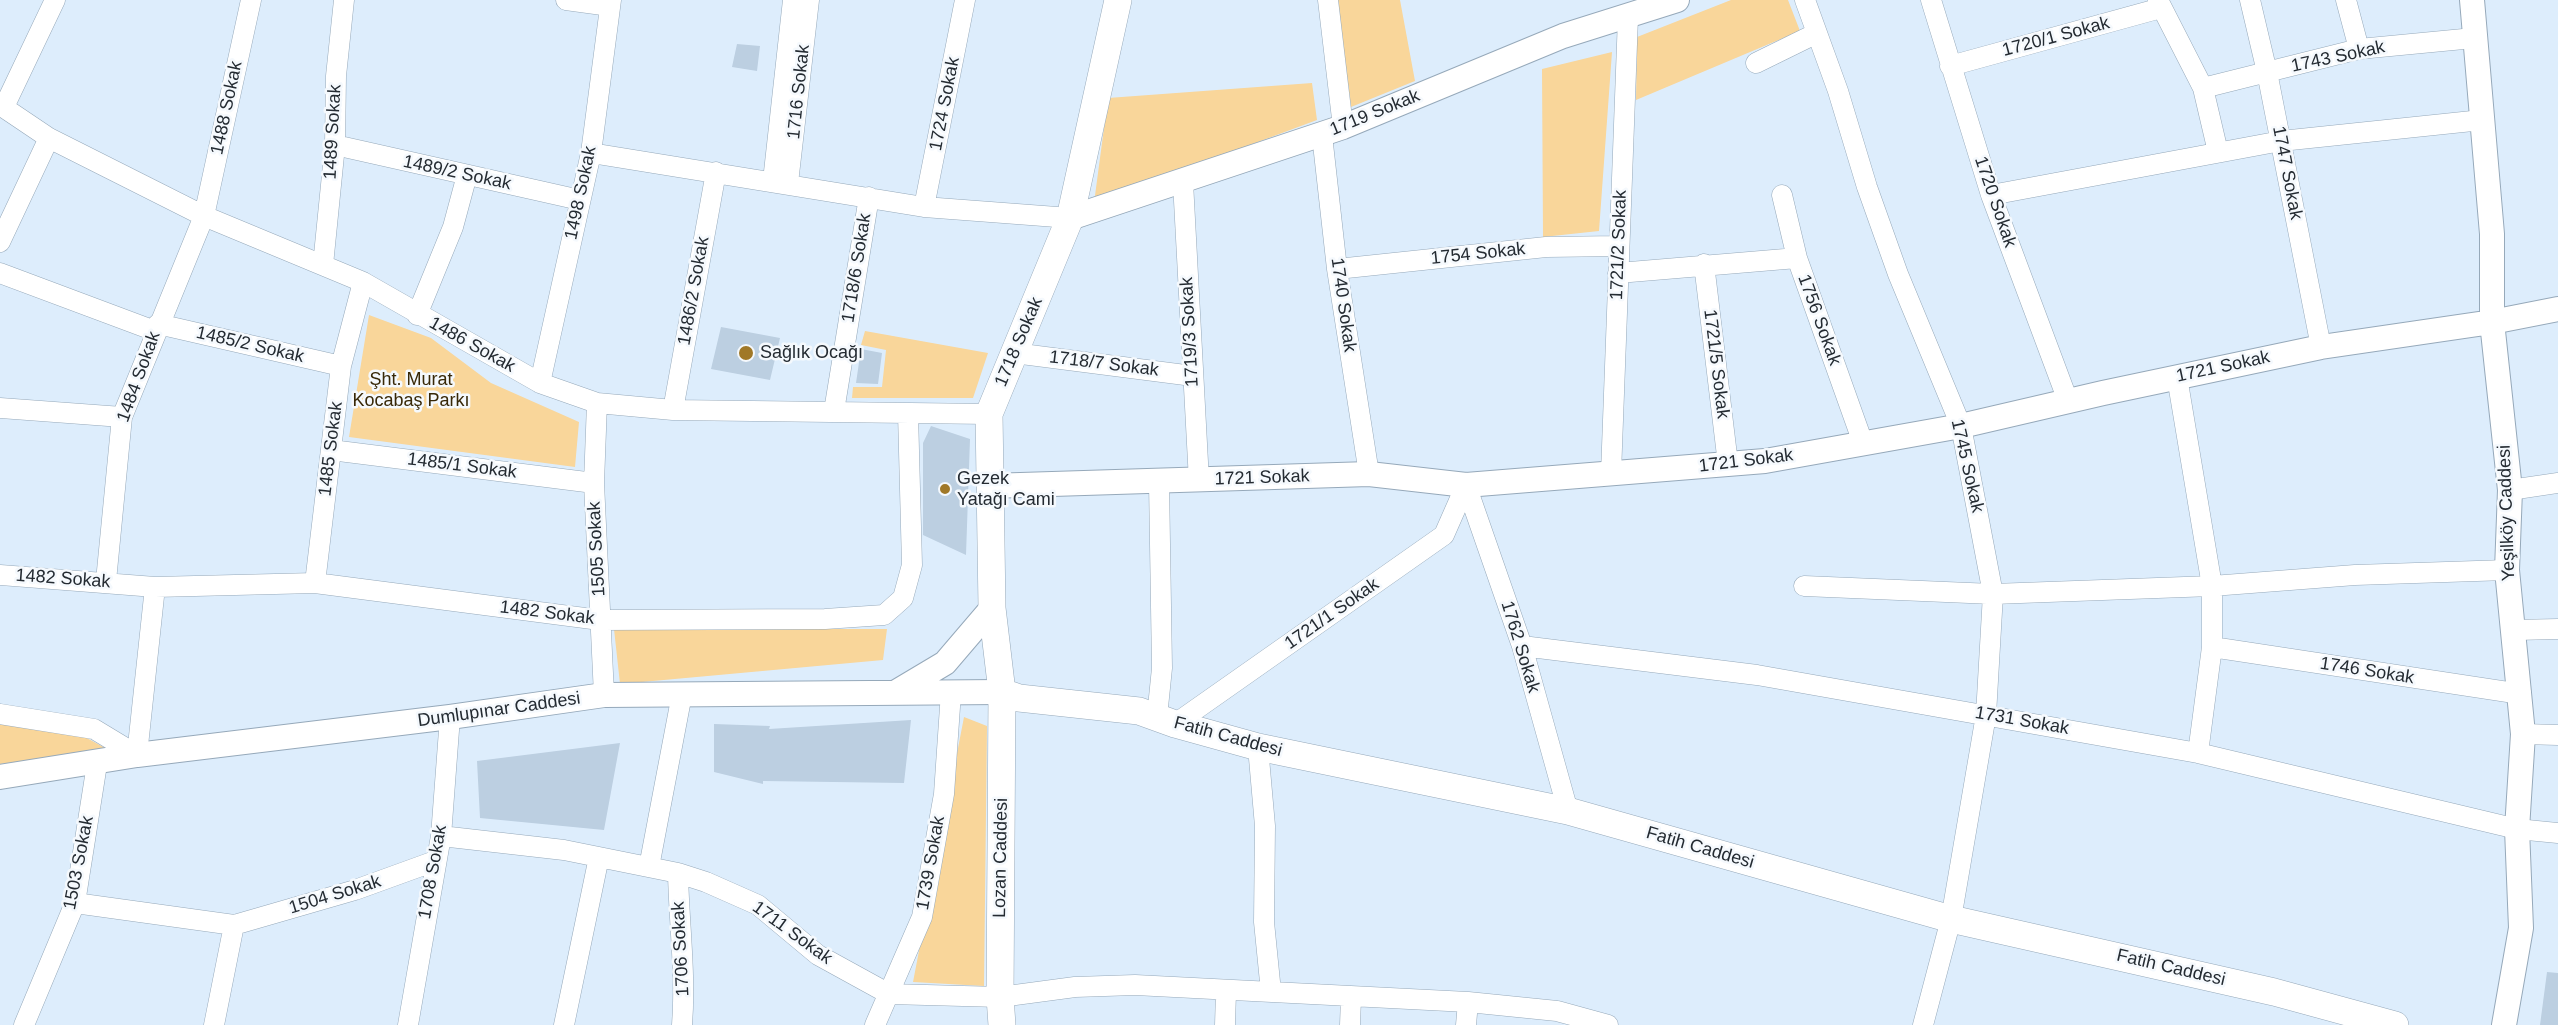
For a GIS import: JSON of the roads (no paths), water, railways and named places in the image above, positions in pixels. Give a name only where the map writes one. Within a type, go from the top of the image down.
[{"type":"main road","name":"1718 Sokak","points":[[1002,692],[992,608],[989,414],[1070,219],[1118,0]]},
{"type":"main road","name":"Fatih Caddesi","points":[[1002,692],[1019,698],[1139,711],[1258,747],[1568,811],[1951,919],[2274,992],[2395,1025]]},
{"type":"main road","name":"Lozan Caddesi","points":[[1002,692],[1000,997],[1002,1025]]},
{"type":"street","points":[[2,106],[55,0]]},
{"type":"street","name":"1488 Sokak","points":[[204,216],[251,0]]},
{"type":"street","name":"1489 Sokak","points":[[323,265],[335,145],[336,76],[344,0]]},
{"type":"street","points":[[566,0],[611,3]]},
{"type":"street","name":"1716 Sokak","points":[[781,182],[793,0]]},
{"type":"street","name":"1716 Sokak","points":[[781,182],[809,0]]},
{"type":"street","name":"1724 Sokak","points":[[924,207],[966,0]]},
{"type":"street","name":"1740 Sokak","points":[[1328,0],[1337,269],[1369,474]]},
{"type":"street","name":"1745 Sokak","points":[[1805,0],[1898,273],[1961,426],[1993,594],[1986,715],[1951,919],[1923,1025]]},
{"type":"street","name":"1720 Sokak","points":[[1931,0],[1990,195],[2068,401]]},
{"type":"street","name":"1747 Sokak","points":[[2250,0],[2267,72],[2321,347]]},
{"type":"street","points":[[2346,0],[2359,49]]},
{"type":"street","name":"Yeşilköy Caddesi","points":[[2472,0],[2492,234],[2493,322],[2510,490],[2507,570],[2515,630],[2523,734],[2517,829],[2521,928],[2504,1025]]},
{"type":"street","name":"1719 Sokak","points":[[1070,219],[1333,131],[1563,36],[1669,2]]},
{"type":"street","name":"1498 Sokak","points":[[540,384],[591,153],[611,3]]},
{"type":"street","points":[[2160,4],[2203,88],[2218,152]]},
{"type":"street","name":"1720/1 Sokak","points":[[1950,66],[2160,4]]},
{"type":"street","name":"1721/2 Sokak","points":[[1611,474],[1628,17]]},
{"type":"street","points":[[1756,63],[1817,33]]},
{"type":"street","name":"1743 Sokak","points":[[2203,88],[2359,49],[2474,38]]},
{"type":"street","name":"1486 Sokak","points":[[2,106],[49,138],[204,216],[363,282],[540,384],[597,403],[673,410],[989,414]]},
{"type":"street","points":[[1990,195],[2281,141],[2482,120]]},
{"type":"street","points":[[0,242],[49,138]]},
{"type":"street","name":"1489/2 Sokak","points":[[335,145],[580,200]]},
{"type":"street","points":[[591,153],[924,207],[1070,219]]},
{"type":"street","name":"1486/2 Sokak","points":[[673,410],[716,172]]},
{"type":"street","points":[[417,315],[453,227],[467,175]]},
{"type":"street","name":"1719/3 Sokak","points":[[1182,182],[1198,481]]},
{"type":"street","name":"1756 Sokak","points":[[1782,195],[1797,258],[1863,443]]},
{"type":"street","name":"1718/6 Sokak","points":[[834,411],[869,197]]},
{"type":"street","name":"1484 Sokak","points":[[106,581],[122,417],[204,216]]},
{"type":"street","name":"1754 Sokak","points":[[1337,269],[1546,247],[1619,246]]},
{"type":"street","points":[[1618,273],[1797,258]]},
{"type":"street","name":"1721/5 Sokak","points":[[1704,264],[1728,464]]},
{"type":"street","name":"1485/2 Sokak","points":[[0,273],[157,327],[341,366]]},
{"type":"street","name":"1485 Sokak","points":[[315,583],[341,366],[363,282]]},
{"type":"street","name":"1721 Sokak","points":[[989,486],[1369,474],[1466,485],[1765,461],[1961,426],[2321,347],[2493,322],[2558,309]]},
{"type":"street","name":"1718/7 Sokak","points":[[1014,353],[1193,376]]},
{"type":"street","points":[[2177,377],[2212,586],[2212,647],[2198,753]]},
{"type":"street","name":"1505 Sokak","points":[[597,403],[594,483],[604,695]]},
{"type":"street","points":[[0,408],[122,417]]},
{"type":"street","name":"1482 Sokak","points":[[0,575],[106,581],[155,587],[315,583],[600,620],[825,619],[884,615],[903,598],[912,565],[908,412]]},
{"type":"street","name":"1485/1 Sokak","points":[[331,450],[594,483]]},
{"type":"street","points":[[1160,482],[1162,668],[1166,721]]},
{"type":"street","points":[[2510,490],[2558,483]]},
{"type":"street","name":"1762 Sokak","points":[[1466,485],[1522,646],[1568,811]]},
{"type":"street","name":"1721/1 Sokak","points":[[1166,721],[1444,535],[1466,485]]},
{"type":"street","points":[[1804,586],[1993,594],[2212,586],[2355,575],[2507,570]]},
{"type":"street","points":[[0,714],[94,729],[137,755],[155,587]]},
{"type":"street","points":[[896,692],[945,663],[992,608]]},
{"type":"street","points":[[2515,630],[2558,629]]},
{"type":"street","name":"1731 Sokak","points":[[1522,646],[1757,675],[2198,753],[2517,829],[2558,833]]},
{"type":"street","name":"1746 Sokak","points":[[2212,647],[2521,694]]},
{"type":"street","name":"1739 Sokak","points":[[875,1025],[922,917],[944,794],[951,692]]},
{"type":"street","name":"Dumlupınar Caddesi","points":[[0,777],[97,764],[137,755],[450,717],[604,695],[1002,692]]},
{"type":"street","points":[[649,867],[682,694]]},
{"type":"street","name":"1708 Sokak","points":[[408,1025],[441,836],[450,717]]},
{"type":"street","points":[[2523,734],[2558,735]]},
{"type":"street","points":[[1258,747],[1265,826],[1264,922],[1271,992]]},
{"type":"street","name":"1503 Sokak","points":[[24,1025],[75,903],[97,764]]},
{"type":"street","name":"1711 Sokak","points":[[441,836],[599,857],[678,873],[758,905],[818,955],[889,994],[1000,997],[1075,987],[1135,985],[1226,992],[1271,992],[1351,998],[1468,1002],[1557,1011],[1608,1025]]},
{"type":"street","points":[[564,1025],[599,857]]},
{"type":"street","name":"1504 Sokak","points":[[75,903],[234,925],[355,891],[435,861]]},
{"type":"street","name":"1706 Sokak","points":[[678,873],[684,994],[682,1025]]},
{"type":"street","points":[[214,1025],[234,925]]},
{"type":"street","points":[[1225,1025],[1226,992]]},
{"type":"street","points":[[1350,1025],[1351,998]]},
{"type":"street","points":[[1466,1025],[1468,1002]]},
{"type":"place","name":"Sağlık Ocağı","points":[[746,353]]},
{"type":"place","name":"Gezek Yatağı Cami","points":[[945,489]]},
{"type":"park label","name":"Şht. Murat Kocabaş Parkı","points":[[411,390]]}]
